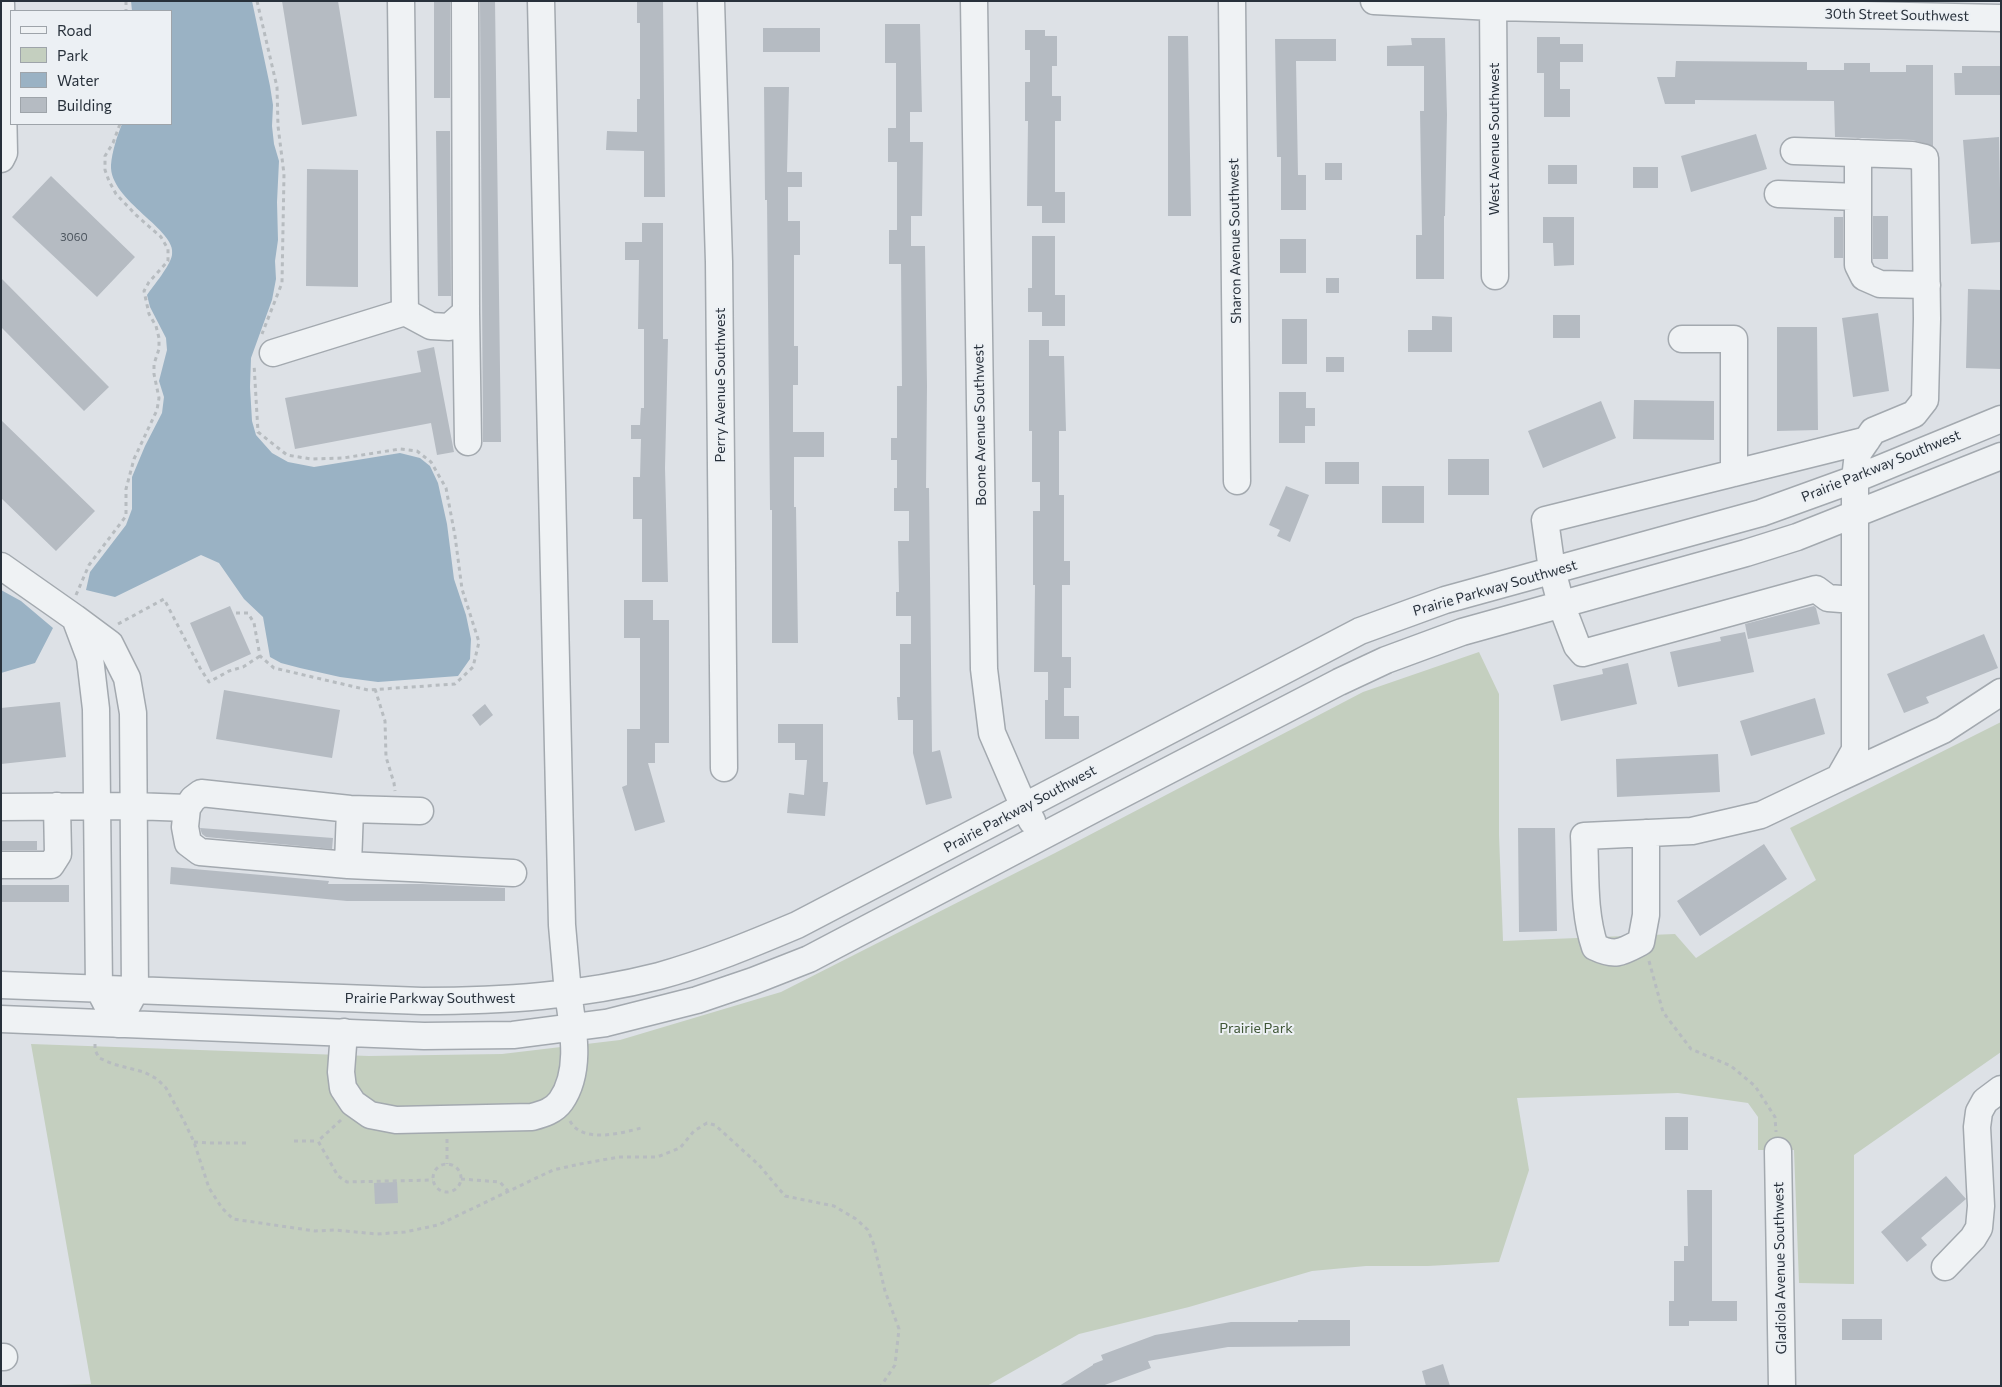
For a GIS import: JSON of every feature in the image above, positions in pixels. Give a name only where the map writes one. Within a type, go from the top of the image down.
[{"type":"street","points":[[401,1],[405,312]]},
{"type":"street","points":[[465,1],[468,442]]},
{"type":"street","points":[[344,1032],[341,1072],[344,1088],[355,1105],[370,1115],[396,1120],[532,1117],[547,1113],[560,1103],[571,1082],[574,1060],[573,1027],[562,925],[541,1]]},
{"type":"street","name":"Perry Avenue Southwest","points":[[711,1],[719,262],[724,768]]},
{"type":"street","name":"Boone Avenue Southwest","points":[[974,1],[984,669],[992,733],[1024,807],[1041,836]]},
{"type":"street","name":"Sharon Avenue Southwest","points":[[1232,1],[1237,482]]},
{"type":"street","name":"30th Street Southwest","points":[[1374,1],[1911,8],[2001,18]]},
{"type":"street","points":[[1,4],[4,153],[1,159]]},
{"type":"street","name":"West Avenue Southwest","points":[[1493,4],[1495,276]]},
{"type":"street","points":[[1794,151],[1912,155],[1925,158],[1927,285],[1925,400],[1914,414],[1873,432],[1858,453],[1855,479],[1855,750],[1839,778]]},
{"type":"street","points":[[1858,153],[1858,265],[1864,277],[1880,284],[1927,285]]},
{"type":"street","points":[[1778,194],[1858,197]]},
{"type":"street","points":[[263,352],[405,312],[431,326],[449,327],[466,312]]},
{"type":"street","points":[[1682,339],[1734,339],[1734,473]]},
{"type":"street","name":"Prairie Parkway Southwest","points":[[1,985],[422,1002],[524,999],[568,993],[658,976],[723,955],[797,925],[1360,631],[1445,600],[1762,513],[1855,479],[2001,419]]},
{"type":"street","points":[[1854,600],[1828,598],[1816,589],[1584,653],[1577,646],[1561,604],[1552,570],[1545,520],[1867,440]]},
{"type":"street","points":[[1,1019],[424,1036],[513,1035],[640,1015],[697,1000],[809,959],[1041,836],[1339,682],[1386,660],[1462,632],[1797,537],[2001,456]]},
{"type":"street","points":[[1,566],[75,610],[110,644],[127,678],[133,713],[135,991],[117,1024]]},
{"type":"street","points":[[75,610],[90,658],[95,704],[99,989],[117,1024]]},
{"type":"street","points":[[1646,833],[1646,915],[1642,942],[1621,953],[1607,953],[1595,947],[1590,934],[1587,910],[1584,836],[1646,833],[1692,831],[1762,815],[1943,730],[2001,692]]},
{"type":"street","points":[[95,704],[130,696]]},
{"type":"street","points":[[408,810],[350,809],[201,793],[193,799],[187,808],[185,827],[188,843],[200,852],[348,865],[512,873]]},
{"type":"street","points":[[1,865],[51,865],[58,854],[57,806]]},
{"type":"street","points":[[1,807],[133,806],[187,808]]},
{"type":"street","points":[[348,865],[350,809]]},
{"type":"street","points":[[97,880],[133,879]]},
{"type":"street","points":[[1945,1267],[1973,1238],[1979,1228],[1981,1206],[1977,1127],[1979,1112],[1986,1101],[2001,1089]]},
{"type":"street","name":"Gladiola Avenue Southwest","points":[[1778,1151],[1782,1386]]},
{"type":"path","points":[[236,614],[248,613],[254,623],[260,656],[274,668],[368,690],[455,684],[473,667],[479,642],[462,589],[446,488],[431,462],[417,451],[400,449],[343,458],[311,459],[287,455],[258,432],[263,352],[282,283],[284,174],[278,126],[277,87],[257,1]]},
{"type":"path","points":[[75,610],[89,565],[126,516],[126,489],[134,459],[158,410],[159,398],[154,364],[159,349],[159,338],[156,326],[148,314],[144,291],[148,282],[168,261],[168,249],[161,237],[116,194],[109,181],[105,170],[105,156],[113,143],[120,125]]},
{"type":"path","points":[[114,626],[164,599],[209,682],[229,671],[243,667],[260,656]]},
{"type":"path","points":[[375,689],[385,721],[386,757],[394,783],[408,810]]},
{"type":"path","points":[[1642,942],[1652,968],[1663,1012],[1691,1049],[1731,1066],[1755,1086],[1775,1117],[1778,1151]]},
{"type":"path","points":[[95,1043],[95,1050],[99,1058],[113,1064],[144,1072],[157,1079],[166,1088],[194,1142],[209,1188],[222,1208],[233,1219],[315,1231],[335,1230],[377,1234],[405,1232],[438,1225],[553,1170],[619,1158],[657,1157],[680,1148],[694,1131],[707,1123],[715,1125],[759,1165],[785,1196],[834,1206],[856,1219],[868,1230],[874,1245],[885,1291],[899,1329],[895,1365],[881,1386]]},
{"type":"path","points":[[560,1103],[573,1125],[588,1134],[622,1133],[641,1128]]},
{"type":"path","points":[[294,1141],[318,1141],[355,1105]]},
{"type":"path","points":[[318,1141],[338,1176],[347,1182],[433,1180]]},
{"type":"path","points":[[194,1142],[248,1143]]},
{"type":"path","points":[[444,1164],[454,1166],[461,1178],[455,1190],[446,1192],[438,1190],[433,1180],[436,1169],[444,1164]]},
{"type":"path","points":[[461,1178],[500,1182],[508,1191]]},
{"type":"green space","name":"Prairie Park","points":[[1479,652],[1499,694],[1499,835],[1503,941],[1675,934],[1696,958],[1816,880],[1790,828],[2001,722],[2001,1052],[1854,1155],[1854,1284],[1799,1283],[1794,1150],[1758,1150],[1758,1117],[1748,1103],[1678,1093],[1517,1098],[1529,1170],[1499,1262],[1428,1266],[1366,1266],[1312,1271],[1189,1307],[1079,1334],[987,1386],[31,1386],[91,1384],[31,1044],[369,1056],[502,1054],[620,1040],[781,992],[1055,853],[1363,692]]},
{"type":"water","points":[[131,1],[252,1],[270,86],[273,105],[272,126],[274,144],[279,161],[276,279],[272,300],[251,358],[252,421],[256,435],[272,453],[288,462],[314,467],[400,453],[420,458],[430,466],[438,483],[447,524],[454,579],[466,615],[471,639],[470,659],[458,676],[378,682],[340,677],[281,663],[270,657],[263,617],[244,599],[219,563],[201,555],[115,597],[86,590],[90,572],[126,525],[132,509],[132,477],[162,413],[164,397],[159,381],[167,350],[166,338],[150,307],[147,295],[171,259],[171,245],[165,235],[121,191],[113,178],[111,165],[112,155],[122,125],[172,125],[172,10],[132,10]]},
{"type":"water","points":[[1,590],[21,601],[53,628],[35,663],[1,673]]},
{"type":"building","points":[[282,1],[338,1],[357,116],[302,125]]},
{"type":"building","points":[[434,1],[450,1],[450,98],[434,98]]},
{"type":"building","points":[[480,1],[495,1],[501,442],[483,442]]},
{"type":"building","points":[[637,1],[663,1],[665,197],[644,197],[644,151],[606,150],[607,131],[637,132],[637,99],[640,99],[640,23],[637,23]]},
{"type":"building","points":[[885,24],[920,24],[922,112],[910,112],[910,142],[923,142],[922,216],[911,216],[911,246],[925,246],[926,488],[929,488],[932,752],[940,750],[952,798],[926,805],[913,753],[913,720],[898,720],[897,697],[900,697],[900,644],[911,644],[911,616],[896,616],[896,592],[899,592],[898,541],[909,541],[909,511],[894,511],[894,488],[897,488],[897,460],[891,460],[891,438],[897,438],[897,386],[902,386],[901,264],[889,264],[889,230],[897,230],[897,162],[888,162],[888,128],[896,128],[896,63],[885,63]]},
{"type":"building","points":[[763,28],[820,28],[820,52],[763,52]]},
{"type":"building","points":[[1025,30],[1045,30],[1045,36],[1057,36],[1057,66],[1052,66],[1052,96],[1061,96],[1061,121],[1055,121],[1055,192],[1065,192],[1065,223],[1042,223],[1042,206],[1027,206],[1028,121],[1025,121],[1025,82],[1030,82],[1030,50],[1025,50]]},
{"type":"building","points":[[1168,36],[1188,36],[1191,216],[1168,216]]},
{"type":"building","points":[[1537,37],[1560,37],[1560,44],[1583,44],[1583,62],[1560,62],[1560,89],[1570,89],[1570,117],[1544,117],[1544,73],[1537,73]]},
{"type":"building","points":[[1411,38],[1445,38],[1447,115],[1444,279],[1416,279],[1416,235],[1422,235],[1420,111],[1424,111],[1424,66],[1387,66],[1387,46],[1412,45]]},
{"type":"building","points":[[1275,39],[1336,39],[1336,61],[1296,61],[1298,175],[1306,175],[1306,210],[1281,210],[1281,157],[1277,157]]},
{"type":"building","points":[[1676,61],[1807,62],[1807,70],[1844,70],[1844,63],[1870,63],[1870,72],[1906,72],[1906,65],[1933,65],[1933,146],[1913,140],[1835,137],[1834,101],[1695,100],[1695,104],[1665,104],[1657,77],[1675,77]]},
{"type":"building","points":[[1962,66],[2001,66],[2001,95],[1955,95],[1954,73],[1962,73]]},
{"type":"building","points":[[764,87],[789,87],[787,172],[802,172],[802,187],[788,187],[788,221],[800,221],[800,255],[794,255],[794,346],[798,346],[798,385],[793,385],[793,432],[824,432],[824,457],[794,457],[798,643],[772,643],[772,510],[770,510]]},
{"type":"building","points":[[436,131],[450,131],[451,296],[438,296]]},
{"type":"building","points":[[1756,134],[1767,169],[1691,192],[1681,156]]},
{"type":"building","points":[[1999,137],[2001,242],[1971,244],[1963,140]]},
{"type":"building","points":[[1325,163],[1342,163],[1342,180],[1325,180]]},
{"type":"building","points":[[1548,165],[1577,165],[1577,184],[1548,184]]},
{"type":"building","points":[[1633,167],[1658,167],[1658,188],[1633,188]]},
{"type":"building","points":[[307,169],[358,170],[358,287],[306,286]]},
{"type":"building","points":[[51,176],[135,257],[97,297],[12,217]]},
{"type":"building","points":[[1873,216],[1888,216],[1888,259],[1873,259]]},
{"type":"building","points":[[1543,217],[1574,217],[1574,265],[1554,266],[1553,243],[1543,243]]},
{"type":"building","points":[[1834,217],[1843,217],[1843,258],[1834,258]]},
{"type":"building","points":[[642,223],[663,223],[663,339],[668,339],[665,468],[668,582],[642,582],[642,519],[633,519],[633,477],[640,477],[641,439],[631,439],[631,425],[640,425],[641,408],[644,408],[644,329],[638,329],[639,260],[625,260],[625,242],[642,242]]},
{"type":"building","points":[[1032,236],[1055,236],[1055,295],[1065,295],[1065,326],[1042,326],[1042,312],[1028,312],[1028,288],[1032,288]]},
{"type":"building","points":[[1280,239],[1306,239],[1306,273],[1280,273]]},
{"type":"building","points":[[1,278],[109,387],[84,411],[1,327]]},
{"type":"building","points":[[1326,278],[1339,278],[1339,293],[1326,293]]},
{"type":"building","points":[[1968,289],[2001,290],[2001,369],[1966,368]]},
{"type":"building","points":[[1878,313],[1889,391],[1853,397],[1842,318]]},
{"type":"building","points":[[1553,315],[1580,315],[1580,338],[1553,338]]},
{"type":"building","points":[[1432,316],[1452,317],[1452,352],[1408,352],[1408,330],[1432,330]]},
{"type":"building","points":[[1282,319],[1307,319],[1307,364],[1282,364]]},
{"type":"building","points":[[1777,327],[1817,327],[1818,430],[1777,431]]},
{"type":"building","points":[[1029,340],[1049,340],[1049,356],[1064,356],[1066,431],[1059,431],[1059,495],[1064,495],[1064,561],[1070,561],[1070,585],[1062,585],[1062,657],[1071,657],[1071,688],[1064,688],[1064,716],[1079,716],[1079,739],[1045,739],[1045,700],[1048,700],[1048,672],[1034,672],[1035,585],[1033,585],[1033,511],[1040,511],[1040,482],[1032,482],[1032,431],[1029,431]]},
{"type":"building","points":[[434,347],[454,452],[437,455],[431,423],[295,449],[285,398],[421,372],[417,351]]},
{"type":"building","points":[[1326,357],[1344,357],[1344,372],[1326,372]]},
{"type":"building","points":[[1279,392],[1306,392],[1306,408],[1315,408],[1315,426],[1305,426],[1305,443],[1279,443]]},
{"type":"building","points":[[1634,400],[1714,401],[1714,440],[1633,439]]},
{"type":"building","points":[[1601,401],[1616,438],[1543,468],[1528,431]]},
{"type":"building","points":[[1,420],[95,511],[56,551],[1,498]]},
{"type":"building","points":[[1448,459],[1489,459],[1489,495],[1448,495]]},
{"type":"building","points":[[1325,462],[1359,462],[1359,484],[1325,484]]},
{"type":"building","points":[[1286,486],[1309,495],[1290,542],[1277,536],[1280,530],[1269,525]]},
{"type":"building","points":[[1382,486],[1424,486],[1424,523],[1382,523]]},
{"type":"building","points":[[624,600],[653,600],[653,620],[669,620],[669,743],[655,743],[655,763],[648,763],[665,822],[635,831],[622,787],[627,785],[627,729],[640,729],[640,638],[624,638]]},
{"type":"building","points":[[230,606],[251,654],[211,672],[190,623]]},
{"type":"building","points":[[1814,606],[1820,624],[1748,639],[1745,624]]},
{"type":"building","points":[[1745,632],[1754,672],[1678,687],[1670,652],[1721,641],[1720,637]]},
{"type":"building","points":[[1984,634],[1998,668],[1926,697],[1929,703],[1904,713],[1887,674]]},
{"type":"building","points":[[1628,663],[1637,704],[1561,721],[1553,685],[1603,674],[1602,669]]},
{"type":"building","points":[[224,690],[340,710],[332,758],[216,739]]},
{"type":"building","points":[[1815,698],[1825,734],[1751,756],[1740,721]]},
{"type":"building","points":[[60,702],[66,757],[1,764],[1,708]]},
{"type":"building","points":[[485,704],[493,715],[480,726],[472,715]]},
{"type":"building","points":[[778,724],[823,724],[823,782],[828,782],[825,816],[787,813],[789,793],[804,795],[807,760],[795,760],[795,743],[778,743]]},
{"type":"building","points":[[1718,754],[1720,792],[1617,797],[1616,759]]},
{"type":"building","points":[[200,828],[333,838],[332,849],[206,837],[202,834]]},
{"type":"building","points":[[1518,828],[1555,828],[1557,931],[1519,932]]},
{"type":"building","points":[[1,841],[37,841],[37,850],[1,850]]},
{"type":"building","points":[[1764,844],[1787,879],[1700,936],[1677,901]]},
{"type":"building","points":[[171,867],[329,881],[328,884],[422,884],[505,888],[505,901],[347,901],[170,884]]},
{"type":"building","points":[[1,885],[69,885],[69,902],[1,902]]},
{"type":"building","points":[[1665,1117],[1688,1117],[1688,1150],[1665,1150]]},
{"type":"building","points":[[1946,1176],[1966,1199],[1921,1238],[1927,1245],[1907,1262],[1881,1232]]},
{"type":"building","points":[[397,1182],[398,1203],[375,1204],[374,1183]]},
{"type":"building","points":[[1687,1190],[1712,1190],[1712,1301],[1737,1301],[1737,1321],[1689,1321],[1689,1326],[1669,1326],[1669,1301],[1674,1301],[1674,1261],[1684,1261],[1684,1246],[1688,1246]]},
{"type":"building","points":[[1842,1319],[1882,1319],[1882,1340],[1842,1340]]},
{"type":"building","points":[[1298,1320],[1350,1320],[1350,1346],[1228,1347],[1148,1361],[1151,1368],[1102,1386],[1059,1386],[1093,1364],[1103,1360],[1101,1355],[1155,1335],[1231,1322],[1298,1322]]},
{"type":"building","points":[[1443,1364],[1450,1386],[1426,1386],[1422,1371]]}]
